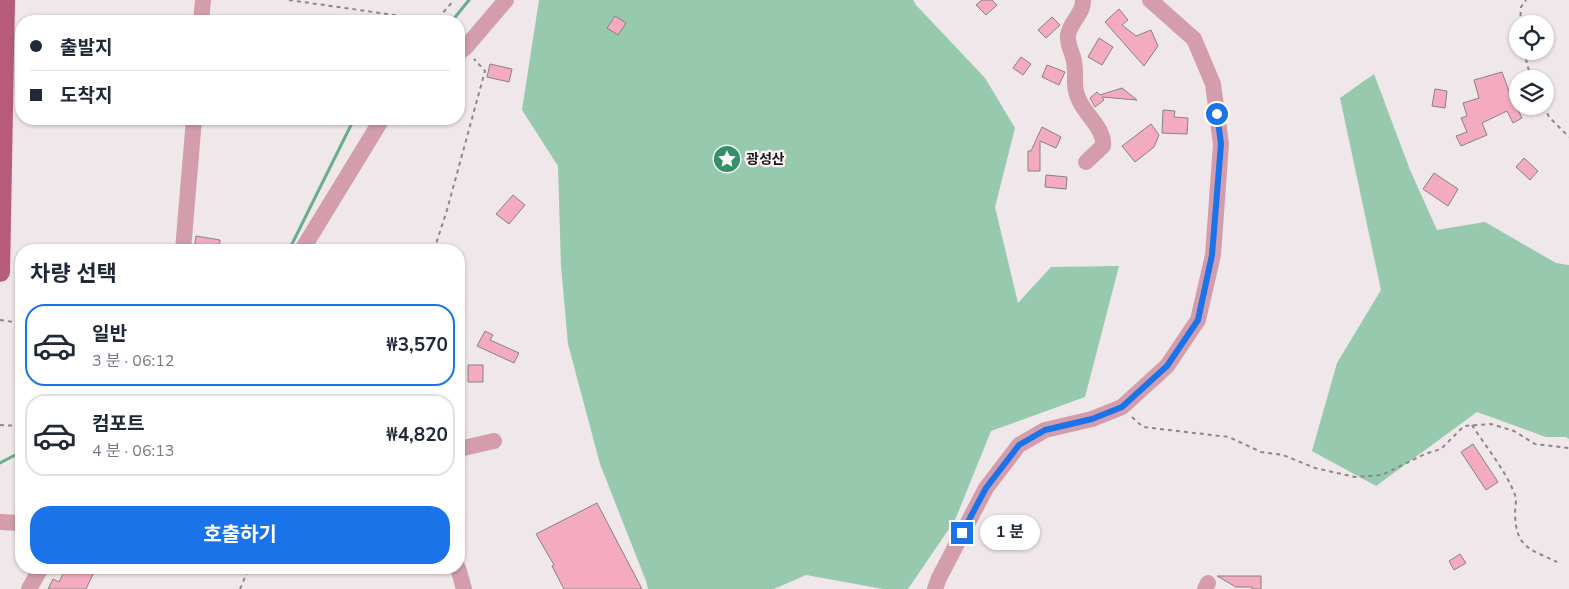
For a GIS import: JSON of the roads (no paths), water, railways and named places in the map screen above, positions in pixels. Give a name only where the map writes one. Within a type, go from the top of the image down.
[{"type":"main road","points":[[0,272],[5,0]]},
{"type":"street","points":[[202,15],[203,0]]},
{"type":"street","points":[[465,47],[506,0]]},
{"type":"street","points":[[1083,0],[1079,14],[1069,28],[1067,38],[1074,58],[1075,84],[1079,103],[1104,139],[1103,146],[1086,162]]},
{"type":"street","points":[[935,589],[986,488],[1019,445],[1045,430],[1092,419],[1122,407],[1167,366],[1198,320],[1212,255],[1221,144],[1213,84],[1194,39],[1150,0]]},
{"type":"street","points":[[184,244],[193,125]]},
{"type":"street","points":[[306,244],[378,125]]},
{"type":"street","points":[[465,447],[494,441]]},
{"type":"street","points":[[0,522],[15,523]]},
{"type":"street","points":[[29,589],[38,574]]},
{"type":"street","points":[[460,574],[464,589]]},
{"type":"waterway","points":[[457,15],[469,0]]},
{"type":"waterway","points":[[292,244],[351,125]]},
{"type":"waterway","points":[[0,463],[15,455]]},
{"type":"place","name":"광성산","points":[[727,159]]}]
